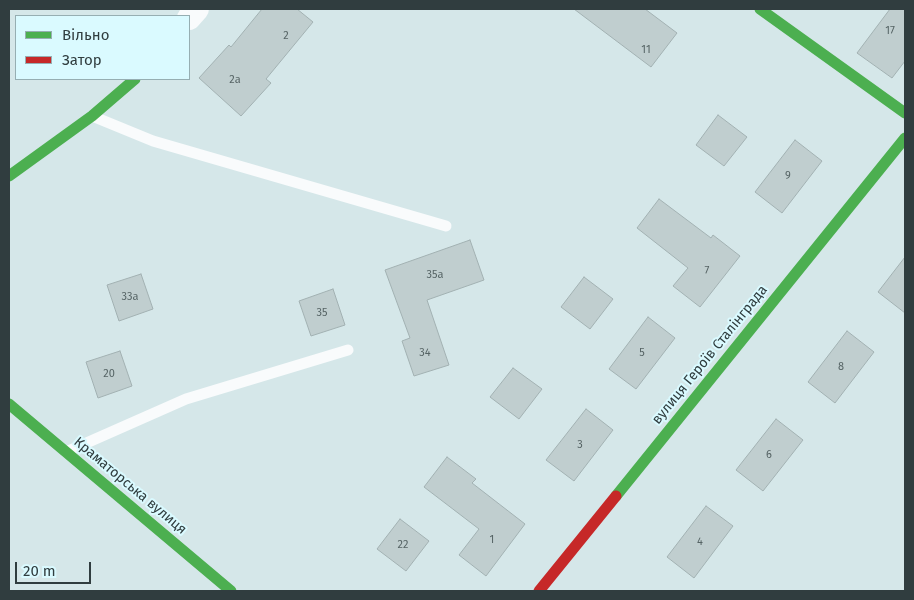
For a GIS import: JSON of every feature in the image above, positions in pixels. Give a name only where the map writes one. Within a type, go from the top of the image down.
[{"type":"street","points":[[760,9],[905,113]]},
{"type":"street","points":[[9,176],[92,116],[134,80]]},
{"type":"street","name":"вулиця Героїв Сталінграда","points":[[538,591],[905,138]]},
{"type":"street","name":"Краматорська вулиця","points":[[9,404],[231,591]]},
{"type":"lane","points":[[92,116],[153,141],[446,226]]},
{"type":"lane","points":[[66,452],[186,399],[348,350]]},
{"type":"building","points":[[262,9],[297,9],[313,22],[266,79],[271,83],[241,116],[199,78],[229,45],[231,47]]},
{"type":"building","points":[[574,9],[645,9],[677,33],[651,67]]},
{"type":"building","points":[[890,9],[905,9],[905,61],[892,78],[857,53]]},
{"type":"building","points":[[718,115],[747,137],[724,166],[696,145]]},
{"type":"building","points":[[795,140],[822,161],[782,213],[755,192]]},
{"type":"building","points":[[659,199],[711,238],[713,235],[740,256],[700,307],[673,286],[688,268],[637,228]]},
{"type":"building","points":[[470,240],[484,280],[427,300],[449,365],[414,376],[402,341],[410,338],[385,270]]},
{"type":"building","points":[[905,257],[905,313],[878,292]]},
{"type":"building","points":[[141,274],[153,309],[119,321],[107,285]]},
{"type":"building","points":[[584,277],[613,299],[590,329],[561,307]]},
{"type":"building","points":[[333,289],[345,325],[311,336],[299,301]]},
{"type":"building","points":[[648,317],[675,338],[636,389],[609,369]]},
{"type":"building","points":[[847,331],[874,352],[835,403],[808,382]]},
{"type":"building","points":[[120,351],[132,386],[98,398],[86,362]]},
{"type":"building","points":[[513,368],[542,389],[519,419],[490,397]]},
{"type":"building","points":[[586,409],[613,430],[574,481],[546,460]]},
{"type":"building","points":[[776,419],[803,440],[763,491],[736,470]]},
{"type":"building","points":[[447,457],[476,479],[472,483],[525,524],[486,576],[459,555],[479,529],[424,487]]},
{"type":"building","points":[[706,506],[733,526],[694,578],[667,557]]},
{"type":"building","points":[[400,519],[429,541],[406,571],[377,549]]},
{"type":"traffic: fast","points":[[760,9],[905,113]]},
{"type":"traffic: fast","points":[[9,176],[92,116],[134,80]]},
{"type":"traffic: fast","points":[[616,496],[905,138]]},
{"type":"traffic: fast","points":[[9,404],[231,591]]},
{"type":"traffic: jam","points":[[539,591],[616,496]]}]
